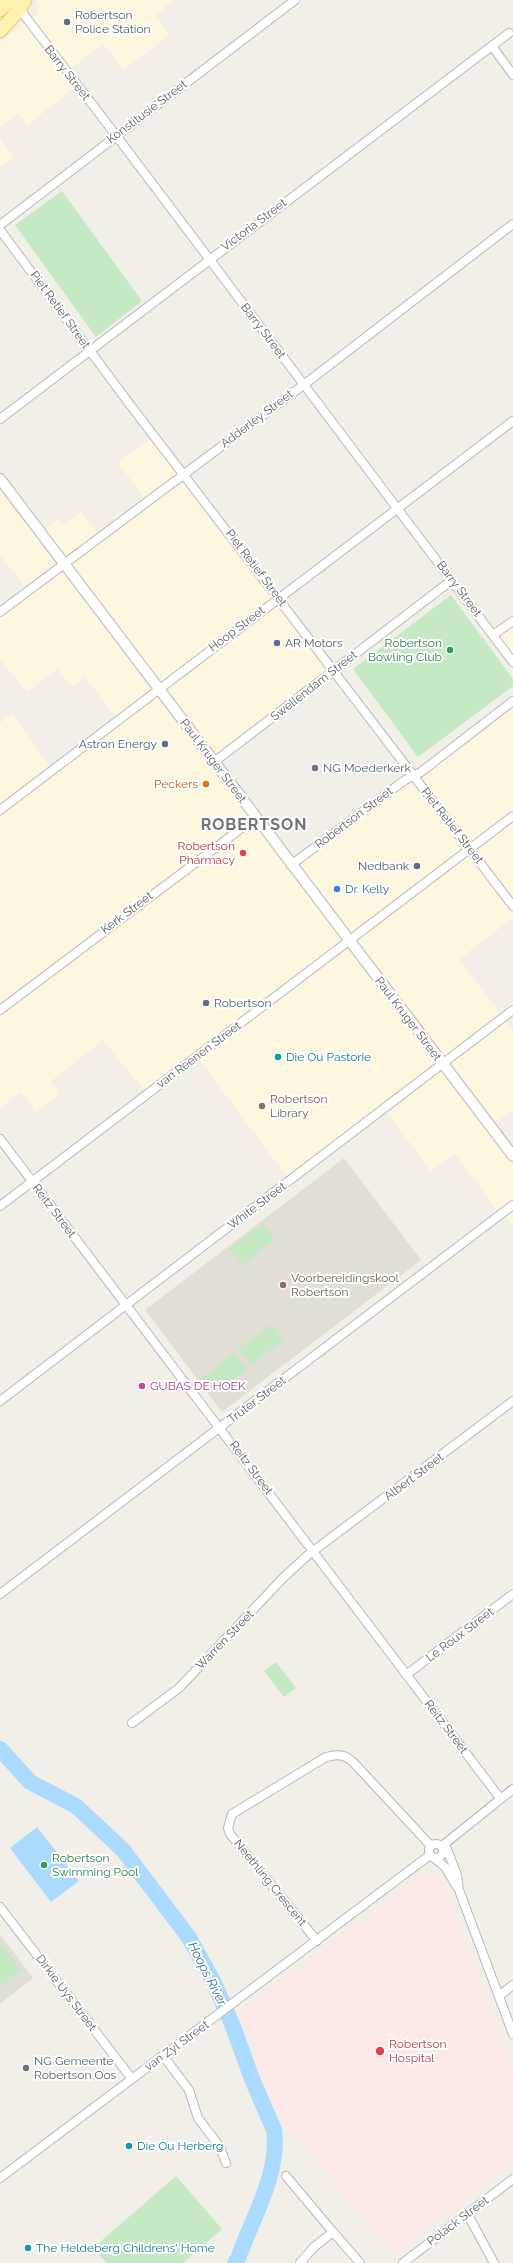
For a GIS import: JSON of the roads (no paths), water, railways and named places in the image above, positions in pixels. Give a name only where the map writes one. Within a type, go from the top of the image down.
[{"type":"main road","points":[[0,10],[17,2]]},
{"type":"main road","points":[[0,30],[17,2]]},
{"type":"street","name":"Konstitusie Street","points":[[0,225],[116,135],[295,0]]},
{"type":"street","name":"Barry Street","points":[[17,2],[513,662]]},
{"type":"street","name":"Victoria Street","points":[[0,419],[509,33]]},
{"type":"street","points":[[492,46],[513,75]]},
{"type":"street","name":"Adderley Street","points":[[0,612],[65,565],[513,224]]},
{"type":"street","name":"Piet Retief Street","points":[[0,230],[90,351],[513,906]]},
{"type":"street","name":"Hoop Street","points":[[0,810],[513,421]]},
{"type":"street","name":"Paul Kruger Street","points":[[0,479],[255,818],[513,1156]]},
{"type":"street","name":"Swellendam Street","points":[[214,762],[452,580]]},
{"type":"street","points":[[493,635],[513,621]]},
{"type":"street","name":"Robertson Street","points":[[292,865],[513,701]]},
{"type":"street","name":"van Reenen Street","points":[[0,1206],[513,816]]},
{"type":"street","name":"Kerk Street","points":[[0,1010],[255,818]]},
{"type":"street","name":"White Street","points":[[0,1400],[513,1010]]},
{"type":"street","name":"Reitz Street","points":[[0,1139],[125,1306],[314,1551],[500,1798]]},
{"type":"street","name":"Truter Street","points":[[0,1594],[513,1205]]},
{"type":"street","name":"Albert Street","points":[[314,1551],[513,1402]]},
{"type":"street","name":"Warren Street","points":[[132,1724],[179,1688],[283,1578],[314,1551]]},
{"type":"street","name":"Le Roux Street","points":[[406,1675],[513,1594]]},
{"type":"street","name":"Neethling Crescent","points":[[316,1941],[230,1834],[228,1828],[232,1814],[326,1757],[342,1755],[348,1757],[354,1763],[431,1846]]},
{"type":"street","points":[[432,1857],[442,1854],[443,1845],[513,1788]]},
{"type":"street","points":[[443,1845],[437,1844],[431,1846],[428,1851],[432,1857],[445,1867],[459,1890],[513,2034]]},
{"type":"street","points":[[443,1845],[457,1875],[459,1890]]},
{"type":"street","name":"van Zyl Street","points":[[0,2178],[132,2079],[164,2057],[316,1941],[432,1857]]},
{"type":"street","name":"Dirkie Uys Street","points":[[0,1907],[132,2079]]},
{"type":"street","points":[[499,1996],[513,1985]]},
{"type":"street","points":[[164,2057],[189,2090],[193,2097],[198,2118],[220,2147],[226,2163]]},
{"type":"street","points":[[286,2176],[360,2263]]},
{"type":"street","name":"Polack Street","points":[[403,2263],[513,2179]]},
{"type":"street","points":[[468,2214],[494,2263]]},
{"type":"street","points":[[300,2263],[314,2247],[333,2232]]},
{"type":"water","name":"Robertson Swimming Pool","points":[[37,1827],[79,1881],[51,1902],[10,1848]]},
{"type":"waterway","name":"Hoops River","points":[[0,1749],[30,1782],[76,1806],[123,1850],[190,1939],[214,1983],[274,2130],[275,2146],[269,2179],[264,2196],[235,2263]]},
{"type":"place","name":"Robertson Police Station","points":[[67,22]]},
{"type":"place","name":"AR Motors","points":[[277,643]]},
{"type":"place","name":"Robertson Bowling Club","points":[[450,650]]},
{"type":"place","name":"Astron Energy","points":[[165,744]]},
{"type":"place","name":"NG Moederkerk","points":[[315,768]]},
{"type":"place","name":"Peckers","points":[[206,784]]},
{"type":"place","name":"Robertson Pharmacy","points":[[243,853]]},
{"type":"place","name":"Nedbank","points":[[417,866]]},
{"type":"place","name":"Dr. Kelly","points":[[337,889]]},
{"type":"place","name":"Robertson","points":[[206,1003]]},
{"type":"place","name":"Die Ou Pastorie","points":[[278,1057]]},
{"type":"place","name":"Robertson Library","points":[[262,1106]]},
{"type":"place","name":"Voorbereidingskool Robertson","points":[[283,1285]]},
{"type":"place","name":"GUBAS DE HOEK","points":[[142,1386]]},
{"type":"place","name":"Robertson Swimming Pool","points":[[44,1865]]},
{"type":"place","name":"Robertson Hospital","points":[[380,2051]]},
{"type":"place","name":"NG Gemeente Robertson Oos","points":[[26,2068]]},
{"type":"place","name":"Die Ou Herberg","points":[[129,2146]]},
{"type":"place","name":"The Heldeberg Childrens' Home","points":[[28,2248]]},
{"type":"district","name":"ROBERTSON","points":[[254,825]]}]
